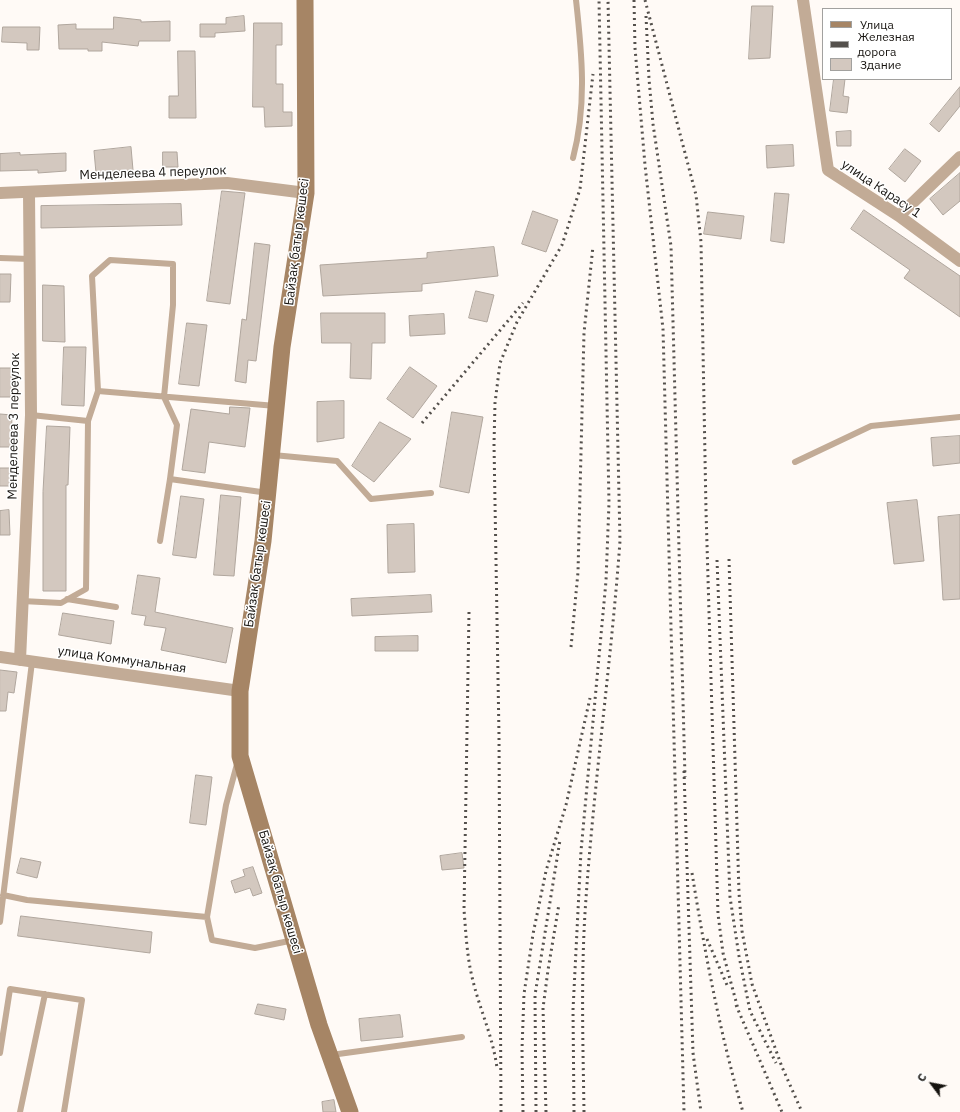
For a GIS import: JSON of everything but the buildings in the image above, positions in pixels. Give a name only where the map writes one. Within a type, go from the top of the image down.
[{"type":"main road","name":"Байзақ батыр көшесі","points":[[305,0],[306,193],[282,347],[268,493],[240,691],[240,756],[319,1025],[350,1112]]},
{"type":"street","name":"улица Карасу 1","points":[[803,0],[828,170],[899,216],[960,261]]},
{"type":"street","points":[[899,216],[960,157]]},
{"type":"street","name":"Менделеева 4 переулок","points":[[0,193],[227,183],[306,193]]},
{"type":"street","name":"Менделеева 3 переулок","points":[[20,660],[30,415],[29,192]]},
{"type":"street","name":"улица Коммунальная","points":[[0,657],[240,691]]},
{"type":"lane","points":[[573,158],[580,122],[583,84],[576,0]]},
{"type":"lane","points":[[0,258],[30,259]]},
{"type":"lane","points":[[22,601],[61,603],[86,589],[88,421],[98,392],[92,276],[110,260],[173,264],[173,305],[164,397],[177,425],[160,541]]},
{"type":"lane","points":[[98,392],[276,406]]},
{"type":"lane","points":[[30,415],[88,421]]},
{"type":"lane","points":[[795,462],[871,426],[960,417]]},
{"type":"lane","points":[[271,455],[337,461],[371,499],[431,493]]},
{"type":"lane","points":[[170,479],[268,493]]},
{"type":"lane","points":[[67,599],[116,607]]},
{"type":"lane","points":[[0,922],[32,662]]},
{"type":"lane","points":[[240,756],[226,805],[207,917],[212,940],[254,948],[294,940]]},
{"type":"lane","points":[[3,895],[27,900],[207,917]]},
{"type":"lane","points":[[0,1053],[10,989],[82,1000],[64,1112]]},
{"type":"lane","points":[[20,1112],[44,994]]},
{"type":"lane","points":[[330,1055],[462,1037]]},
{"type":"railway","points":[[574,1112],[573,1010],[581,851],[606,581],[609,503],[599,0]]},
{"type":"railway","points":[[584,1112],[583,988],[585,913],[588,866],[620,541],[608,0]]},
{"type":"railway","points":[[634,0],[635,48],[645,165],[663,329],[684,1112]]},
{"type":"railway","points":[[645,0],[696,195],[701,242],[706,511],[718,914],[723,953],[738,1009]]},
{"type":"railway","points":[[646,16],[653,124],[671,246],[685,777]]},
{"type":"railway","points":[[501,1112],[499,736],[494,444],[495,403],[500,363],[517,322],[562,245],[580,189],[593,74]]},
{"type":"railway","points":[[571,647],[578,572],[584,333],[593,246]]},
{"type":"railway","points":[[422,423],[523,303]]},
{"type":"railway","points":[[729,559],[739,893],[742,931],[752,984],[782,1067],[802,1112]]},
{"type":"railway","points":[[717,560],[730,897],[739,956],[750,1011],[776,1063]]},
{"type":"railway","points":[[469,612],[464,910],[469,964],[476,992],[493,1045],[497,1068]]},
{"type":"railway","points":[[523,1112],[522,1049],[524,994],[533,934],[546,871],[566,805],[590,698]]},
{"type":"railway","points":[[684,771],[693,1053],[701,1112]]},
{"type":"railway","points":[[536,1112],[535,995],[560,840]]},
{"type":"railway","points":[[692,873],[714,993],[727,1053],[743,1112]]},
{"type":"railway","points":[[546,1112],[543,1008],[559,904]]},
{"type":"railway","points":[[707,939],[727,985]]},
{"type":"railway","points":[[736,1005],[782,1112]]}]
